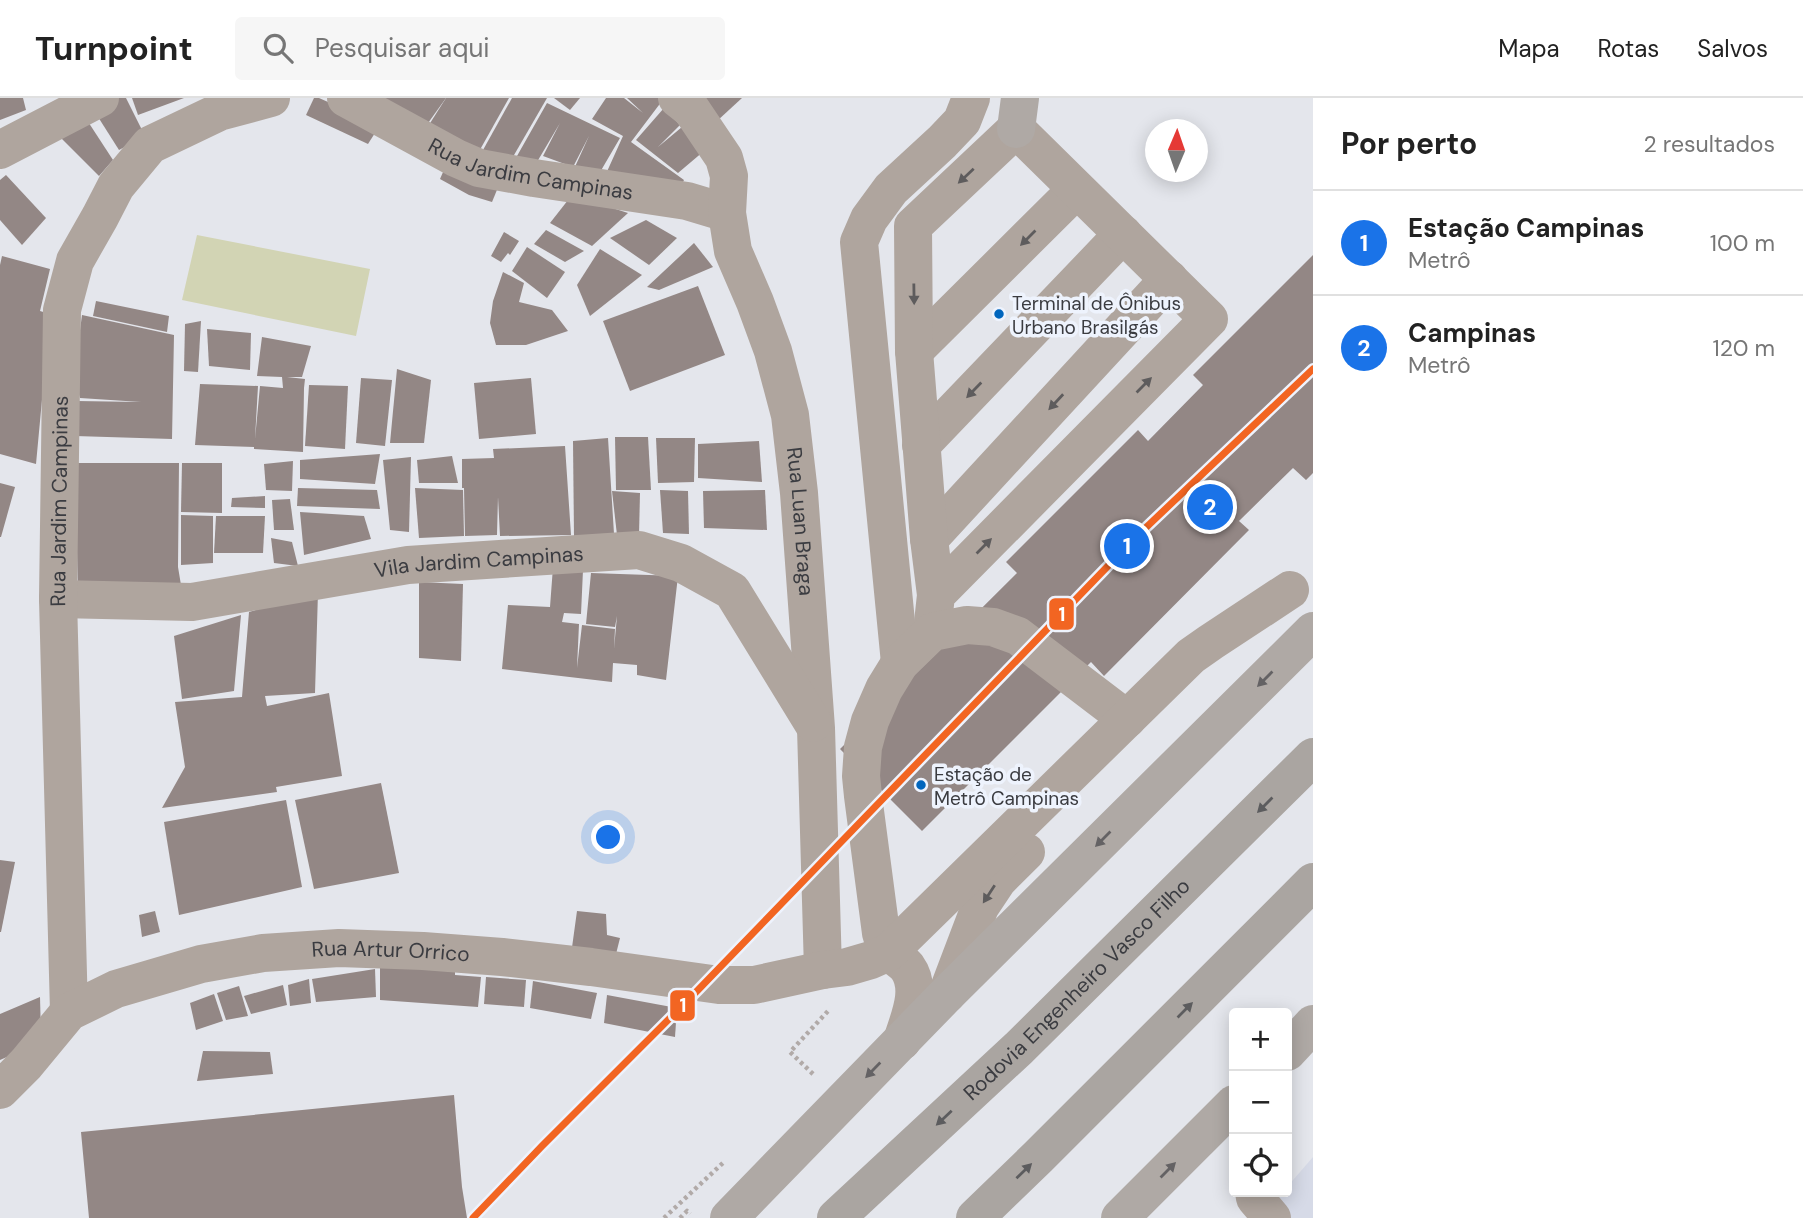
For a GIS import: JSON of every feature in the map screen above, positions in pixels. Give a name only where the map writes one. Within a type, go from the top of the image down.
[{"type":"highway","name":"Rodovia Engenheiro Vasco Filho","points":[[836,1218],[1019,1048],[1313,757]]},
{"type":"highway","points":[[975,1218],[1313,882]]},
{"type":"main road","points":[[729,1218],[947,994],[1313,631]]},
{"type":"main road","points":[[1292,1047],[1313,1024]]},
{"type":"main road","points":[[1120,1218],[1229,1109]]},
{"type":"street","points":[[0,150],[100,98]]},
{"type":"street","name":"Rua Jardim Campinas","points":[[69,1012],[58,599],[62,310],[75,261],[116,186],[150,145],[219,112],[271,98]]},
{"type":"street","name":"Rua Jardim Campinas","points":[[345,98],[479,168],[687,201],[727,213]]},
{"type":"street","name":"Rua Luan Braga","points":[[677,98],[691,109],[724,158],[729,176],[727,213],[733,251],[773,351],[790,415],[799,493],[816,728],[823,970]]},
{"type":"street","points":[[900,663],[859,242],[869,219],[891,189],[962,121],[971,98]]},
{"type":"street","points":[[902,1041],[913,1006],[913,983],[907,967],[890,952],[881,933],[861,776],[863,747],[870,721],[884,689],[934,613],[1209,319],[1076,190],[1018,114],[913,226],[914,351],[934,613]]},
{"type":"street","points":[[914,351],[1076,190]]},
{"type":"street","points":[[921,445],[1123,234]]},
{"type":"street","points":[[929,540],[1168,279]]},
{"type":"street","name":"Vila Jardim Campinas","points":[[58,599],[192,602],[408,565],[639,550],[681,563],[732,591],[816,728]]},
{"type":"street","points":[[890,952],[1191,656],[1301,579]]},
{"type":"street","points":[[947,994],[980,907],[998,880],[1301,579]]},
{"type":"street","points":[[934,613],[967,625],[993,627],[1018,636],[1127,719]]},
{"type":"street","name":"Rua Artur Orrico","points":[[0,1090],[69,1012],[116,989],[201,964],[264,953],[339,948],[423,951],[591,967],[719,985],[754,985],[848,967],[890,952]]},
{"type":"street","points":[[1255,1197],[1272,1218]]},
{"type":"path","points":[[806,1082],[814,1073],[790,1052],[845,993],[823,970]]},
{"type":"path","points":[[664,1218],[734,1152]]},
{"type":"path","points":[[680,1218],[687,1211]]},
{"type":"shaded area","points":[[1313,1157],[1313,1218],[1259,1218],[1278,1197],[1292,1197],[1292,1181]]},
{"type":"green space","points":[[197,235],[370,269],[356,336],[182,300]]},
{"type":"building","points":[[0,98],[23,98],[26,110],[0,120]]},
{"type":"building","points":[[106,98],[126,98],[145,136],[119,150],[93,109]]},
{"type":"building","points":[[132,98],[184,98],[138,115]]},
{"type":"building","points":[[314,98],[380,125],[368,144],[306,115]]},
{"type":"building","points":[[381,98],[446,98],[418,137]]},
{"type":"building","points":[[446,98],[509,98],[477,155],[427,128]]},
{"type":"building","points":[[512,98],[547,98],[510,162],[483,150]]},
{"type":"building","points":[[554,98],[580,98],[570,110]]},
{"type":"building","points":[[606,98],[624,98],[643,113],[627,98],[659,98],[662,101],[631,142],[684,180],[680,188],[605,176],[623,136],[592,119]]},
{"type":"building","points":[[701,98],[742,98],[717,121]]},
{"type":"building","points":[[547,103],[620,138],[596,179],[574,169],[589,136],[573,167],[543,156],[560,123],[534,167],[517,156]]},
{"type":"building","points":[[664,108],[680,125],[658,147],[682,127],[704,151],[678,173],[636,140]]},
{"type":"building","points":[[83,114],[113,160],[99,176],[56,133]]},
{"type":"building","points":[[447,163],[499,185],[492,202],[469,195],[440,179]]},
{"type":"building","points":[[6,175],[46,218],[22,245],[0,220],[0,180]]},
{"type":"building","points":[[572,195],[628,213],[592,246],[550,223]]},
{"type":"building","points":[[646,220],[677,238],[649,265],[610,238]]},
{"type":"building","points":[[546,230],[584,251],[565,262],[534,244]]},
{"type":"building","points":[[504,232],[519,241],[510,255],[508,253],[501,262],[491,256]]},
{"type":"building","points":[[694,243],[713,267],[659,290],[647,287]]},
{"type":"building","points":[[527,247],[565,272],[547,298],[512,271]]},
{"type":"building","points":[[600,249],[642,275],[590,316],[577,285]]},
{"type":"building","points":[[1313,255],[1313,473],[1306,480],[1293,468],[1239,521],[1249,530],[1104,676],[1091,662],[922,831],[840,749],[1017,573],[1006,562],[1138,430],[1148,441],[1203,385],[1193,375]]},
{"type":"building","points":[[2,256],[50,269],[40,311],[50,314],[36,464],[0,454]]},
{"type":"building","points":[[503,272],[524,283],[519,302],[552,310],[568,331],[526,345],[496,345],[490,323],[493,301]]},
{"type":"building","points":[[698,286],[725,355],[630,391],[603,321]]},
{"type":"building","points":[[96,301],[169,316],[167,332],[93,316]]},
{"type":"building","points":[[82,315],[174,335],[172,439],[75,436],[76,401],[141,402],[80,398],[74,376]]},
{"type":"building","points":[[201,321],[198,372],[184,371],[185,324]]},
{"type":"building","points":[[207,329],[251,333],[250,370],[209,366]]},
{"type":"building","points":[[262,337],[311,346],[302,377],[287,377],[305,379],[303,452],[195,445],[200,384],[258,386],[255,439],[260,386],[283,388],[282,377],[257,376]]},
{"type":"building","points":[[397,369],[431,380],[424,443],[390,443]]},
{"type":"building","points":[[361,378],[392,380],[385,446],[356,443]]},
{"type":"building","points":[[531,378],[536,434],[479,439],[474,383]]},
{"type":"building","points":[[309,385],[348,386],[345,449],[305,446]]},
{"type":"building","points":[[615,437],[648,437],[651,490],[616,490]]},
{"type":"building","points":[[608,438],[614,534],[574,536],[573,441]]},
{"type":"building","points":[[656,438],[695,438],[694,482],[658,483]]},
{"type":"building","points":[[759,441],[762,482],[698,478],[698,444]]},
{"type":"building","points":[[565,446],[571,535],[500,536],[498,497],[497,535],[465,536],[462,459],[494,458],[493,449]]},
{"type":"building","points":[[380,454],[375,484],[300,479],[300,460]]},
{"type":"building","points":[[452,456],[458,483],[419,483],[417,460]]},
{"type":"building","points":[[411,457],[409,532],[390,530],[383,460]]},
{"type":"building","points":[[293,461],[292,491],[266,490],[264,464]]},
{"type":"building","points":[[75,463],[179,463],[178,567],[181,585],[78,596]]},
{"type":"building","points":[[182,463],[222,463],[222,513],[181,512]]},
{"type":"building","points":[[0,483],[15,487],[1,537],[0,537]]},
{"type":"building","points":[[298,488],[377,490],[380,509],[297,506]]},
{"type":"building","points":[[415,488],[463,490],[464,536],[419,538]]},
{"type":"building","points":[[660,490],[688,491],[689,534],[663,533]]},
{"type":"building","points":[[765,490],[767,530],[704,528],[703,491]]},
{"type":"building","points":[[612,491],[640,493],[639,535],[617,535]]},
{"type":"building","points":[[265,496],[265,508],[231,507],[232,498]]},
{"type":"building","points":[[290,499],[294,530],[274,530],[272,500]]},
{"type":"building","points":[[300,512],[364,516],[371,539],[304,555]]},
{"type":"building","points":[[181,515],[213,516],[213,563],[181,565]]},
{"type":"building","points":[[216,516],[265,516],[263,553],[214,553]]},
{"type":"building","points":[[271,538],[292,542],[298,566],[274,563]]},
{"type":"building","points":[[553,567],[583,570],[581,614],[564,613],[562,622],[579,624],[577,668],[582,625],[615,629],[614,649],[617,616],[615,627],[586,624],[591,573],[678,576],[666,680],[637,675],[637,665],[613,663],[612,682],[502,669],[508,605],[550,607]]},
{"type":"building","points":[[419,582],[463,584],[461,661],[419,658]]},
{"type":"building","points":[[318,592],[315,693],[265,696],[267,706],[329,693],[342,776],[276,787],[277,792],[162,808],[185,767],[175,702],[242,697],[249,612]]},
{"type":"building","points":[[241,615],[234,691],[182,699],[174,636]]},
{"type":"building","points":[[381,783],[399,873],[314,889],[295,800]]},
{"type":"building","points":[[286,800],[302,887],[179,915],[164,822]]},
{"type":"building","points":[[0,860],[15,862],[1,932],[0,932]]},
{"type":"building","points":[[155,911],[160,932],[142,937],[139,915]]},
{"type":"building","points":[[577,911],[606,914],[607,935],[620,938],[614,962],[570,962]]},
{"type":"building","points":[[380,965],[455,969],[455,975],[481,977],[478,1007],[380,1000]]},
{"type":"building","points":[[375,969],[376,997],[316,1002],[312,979]]},
{"type":"building","points":[[486,977],[526,980],[524,1007],[484,1004]]},
{"type":"building","points":[[309,979],[311,1003],[290,1006],[288,985]]},
{"type":"building","points":[[533,981],[597,993],[591,1019],[530,1008]]},
{"type":"building","points":[[283,985],[287,1005],[251,1014],[244,996]]},
{"type":"building","points":[[239,986],[248,1016],[226,1020],[217,993]]},
{"type":"building","points":[[214,994],[223,1021],[196,1030],[190,1003]]},
{"type":"building","points":[[607,995],[677,1008],[675,1037],[604,1023]]},
{"type":"building","points":[[40,997],[41,1035],[34,1045],[0,1060],[0,1014]]},
{"type":"building","points":[[203,1051],[270,1052],[273,1074],[197,1081]]},
{"type":"building","points":[[454,1095],[467,1218],[89,1218],[81,1132]]},
{"type":"transit line","name":"1","points":[[473,1218],[698,990],[1136,537],[1313,369]]},
{"type":"place","name":"Terminal de Ônibus Urbano Brasilgás","points":[[999,314]]},
{"type":"place","name":"Campinas","points":[[1210,507]]},
{"type":"place","name":"Estação Campinas","points":[[1127,546]]},
{"type":"place","name":"Estação de Metrô Campinas","points":[[921,785]]}]
